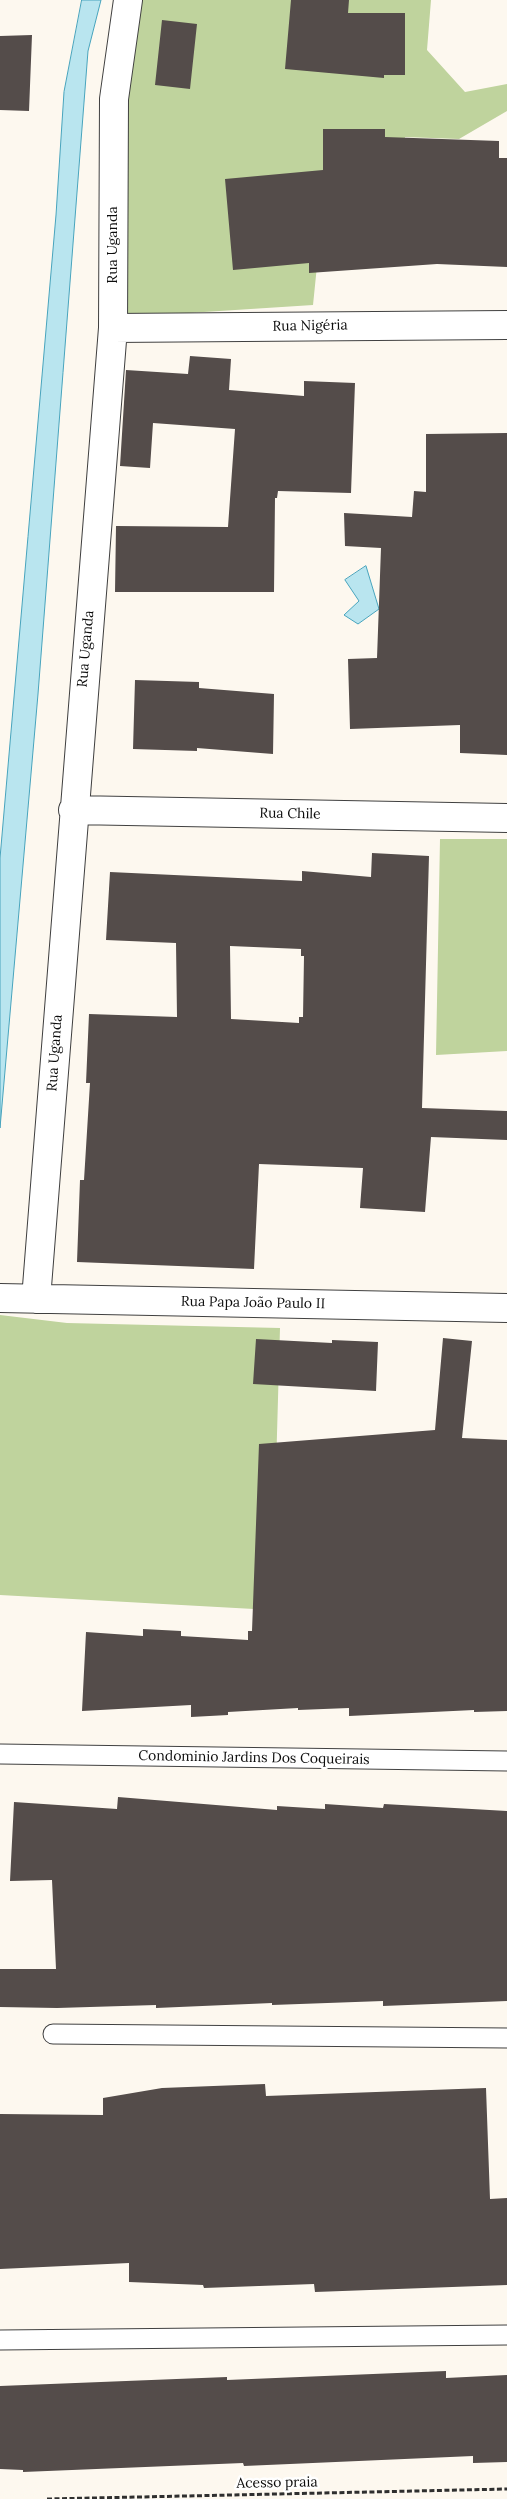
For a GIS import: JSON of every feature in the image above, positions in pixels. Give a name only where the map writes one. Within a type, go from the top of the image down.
[{"type":"street","name":"Rua Uganda","points":[[36,1299],[73,810],[113,328],[114,99],[128,0]]},
{"type":"street","name":"Rua Nigéria","points":[[113,328],[507,325]]},
{"type":"street","name":"Rua Chile","points":[[73,810],[507,818]]},
{"type":"street","name":"Rua Papa João Paulo II","points":[[0,1298],[507,1308]]},
{"type":"lane","name":"Condominio Jardins Dos Coqueirais","points":[[0,1754],[507,1761]]},
{"type":"lane","points":[[53,2034],[507,2038]]},
{"type":"lane","points":[[0,2340],[507,2335]]},
{"type":"path","name":"Acesso praia","points":[[47,2499],[507,2489]]},
{"type":"green space","points":[[140,0],[431,0],[427,50],[465,92],[507,84],[507,111],[459,139],[405,137],[402,208],[323,207],[313,305],[126,317],[124,101]]},
{"type":"green space","points":[[440,839],[507,839],[507,1051],[436,1055]]},
{"type":"green space","points":[[0,1315],[67,1323],[280,1328],[272,1610],[0,1595]]},
{"type":"water","points":[[82,0],[101,0],[88,51],[38,694],[0,1128],[0,858],[56,215],[64,92]]},
{"type":"water","points":[[366,566],[379,609],[358,624],[344,615],[359,601],[345,580]]},
{"type":"building","points":[[291,0],[349,0],[348,13],[405,13],[405,75],[384,75],[384,78],[285,69]]},
{"type":"building","points":[[162,20],[197,24],[190,89],[155,85]]},
{"type":"building","points":[[32,35],[29,111],[0,110],[0,36]]},
{"type":"building","points":[[323,129],[385,129],[385,137],[499,141],[499,158],[507,158],[507,267],[437,264],[309,273],[309,263],[233,270],[225,179],[323,170]]},
{"type":"building","points":[[190,356],[231,359],[229,390],[304,396],[304,381],[355,383],[351,493],[278,491],[277,498],[275,498],[274,592],[115,592],[116,526],[228,527],[235,429],[153,423],[150,468],[120,466],[126,370],[188,374]]},
{"type":"building","points":[[507,433],[507,755],[460,753],[460,725],[350,729],[348,659],[377,658],[381,548],[345,546],[344,513],[412,517],[414,491],[426,492],[426,434]]},
{"type":"building","points":[[135,680],[199,682],[199,688],[274,694],[273,754],[197,748],[197,751],[133,749]]},
{"type":"building","points":[[372,853],[429,856],[422,1108],[507,1111],[507,1140],[431,1137],[425,1212],[360,1208],[363,1168],[259,1164],[254,1269],[77,1262],[80,1180],[84,1180],[90,1083],[86,1083],[89,1014],[177,1017],[176,943],[106,940],[110,872],[302,881],[302,871],[371,877]],"holes":[[[230,946],[301,949],[301,956],[304,956],[303,1017],[299,1017],[299,1023],[231,1019]]]},
{"type":"building","points":[[443,1338],[472,1341],[462,1438],[507,1440],[507,1711],[474,1712],[474,1710],[349,1716],[349,1708],[298,1710],[298,1708],[228,1712],[228,1715],[191,1717],[191,1705],[82,1711],[86,1632],[143,1636],[143,1629],[181,1631],[181,1636],[248,1640],[248,1631],[252,1631],[259,1444],[435,1430]]},
{"type":"building","points":[[256,1339],[332,1343],[332,1340],[378,1342],[376,1391],[253,1384]]},
{"type":"building","points":[[118,1797],[277,1810],[277,1806],[325,1809],[325,1804],[383,1808],[384,1804],[507,1811],[507,2001],[383,2006],[383,2001],[156,2008],[156,2005],[57,2008],[0,2007],[0,1969],[56,1969],[52,1880],[10,1881],[14,1802],[117,1809]]},
{"type":"building","points":[[265,2084],[266,2096],[486,2088],[490,2199],[507,2198],[507,2285],[315,2292],[314,2284],[204,2288],[203,2285],[129,2282],[129,2263],[0,2269],[0,2114],[103,2115],[103,2098],[162,2088]]},
{"type":"building","points":[[446,2371],[446,2378],[507,2375],[507,2462],[473,2463],[473,2456],[244,2466],[243,2463],[23,2472],[23,2470],[0,2469],[0,2386],[227,2377],[227,2380]]}]
